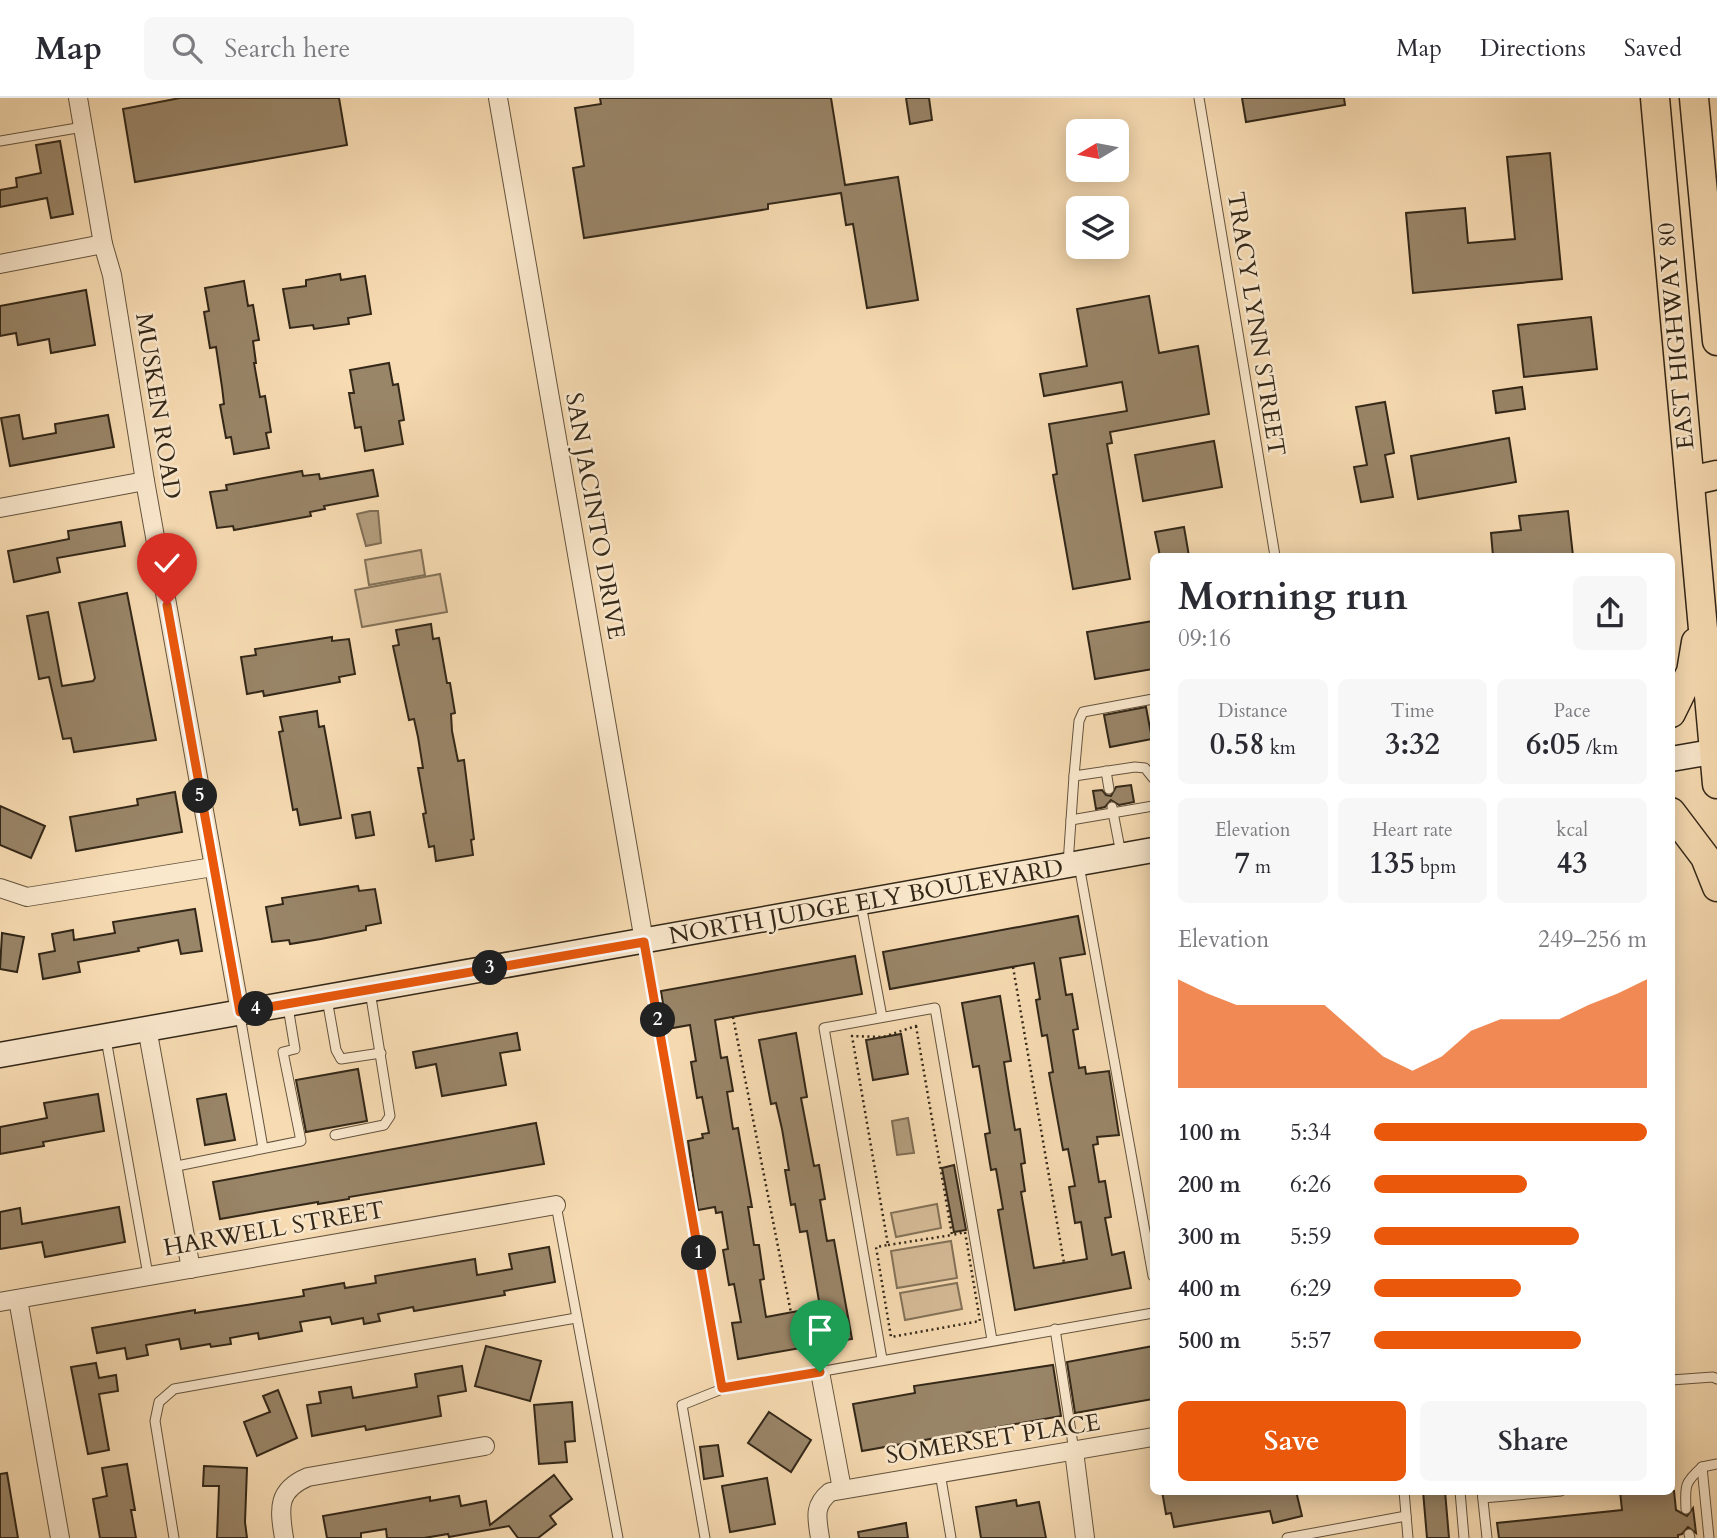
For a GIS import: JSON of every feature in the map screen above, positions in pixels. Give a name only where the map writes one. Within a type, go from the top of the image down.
[{"type":"main road","name":"EAST HIGHWAY 80","points":[[1655,98],[1717,784]]},
{"type":"main road","name":"EAST HIGHWAY 80","points":[[1694,98],[1717,341]]},
{"type":"main road","points":[[1667,232],[1706,226]]},
{"type":"main road","points":[[1690,481],[1717,475]]},
{"type":"main road","points":[[1675,705],[1691,672],[1701,611]]},
{"type":"main road","points":[[1675,758],[1716,752]]},
{"type":"main road","points":[[1675,817],[1706,857],[1717,887]]},
{"type":"main road","name":"NORTH JUDGE ELY BOULEVARD","points":[[0,1055],[1150,851]]},
{"type":"street","name":"MUSKEN ROAD","points":[[78,98],[103,244],[112,275],[145,481],[240,1012]]},
{"type":"street","name":"SAN JACINTO DRIVE","points":[[498,98],[644,942]]},
{"type":"street","points":[[0,264],[103,244]]},
{"type":"street","points":[[0,508],[145,481]]},
{"type":"street","points":[[0,888],[27,897],[213,867]]},
{"type":"street","points":[[147,1028],[191,1269]]},
{"type":"street","name":"HARWELL STREET","points":[[9,1301],[556,1205]]},
{"type":"street","points":[[9,1301],[60,1538]]},
{"type":"street","points":[[820,1372],[842,1489],[830,1492],[820,1501],[816,1510],[820,1538]]},
{"type":"street","name":"SOMERSET PLACE","points":[[842,1489],[1150,1438]]},
{"type":"street","points":[[284,1538],[281,1509],[285,1493],[292,1484],[307,1477],[485,1446]]},
{"type":"street","points":[[1074,1451],[1085,1538]]},
{"type":"lane","name":"TRACY LYNN STREET","points":[[1199,98],[1275,553]]},
{"type":"lane","points":[[0,141],[83,127]]},
{"type":"lane","points":[[1150,700],[1083,712],[1079,721],[1071,820],[1074,864],[1150,1260]]},
{"type":"lane","points":[[1074,776],[1135,766],[1145,768],[1150,774]]},
{"type":"lane","points":[[1106,771],[1109,789]]},
{"type":"lane","points":[[1071,820],[1113,810],[1150,807]]},
{"type":"lane","points":[[1113,810],[1122,856]]},
{"type":"lane","points":[[860,902],[882,1017]]},
{"type":"lane","points":[[644,942],[722,1388]]},
{"type":"lane","points":[[335,1135],[372,1129],[389,1122],[390,1110],[370,989]]},
{"type":"lane","points":[[327,997],[336,1050],[341,1059],[380,1053]]},
{"type":"lane","points":[[172,1167],[301,1141],[283,1052],[295,1049],[288,1003]]},
{"type":"lane","points":[[882,1359],[824,1028],[935,1007],[992,1340]]},
{"type":"lane","points":[[240,1012],[264,1148]]},
{"type":"lane","points":[[105,1036],[148,1275]]},
{"type":"lane","points":[[556,1205],[618,1538]]},
{"type":"lane","points":[[705,1538],[682,1405],[722,1388],[1150,1313]]},
{"type":"lane","points":[[174,1538],[155,1422],[159,1402],[174,1389],[576,1318]]},
{"type":"lane","points":[[1055,1329],[1074,1451]]},
{"type":"lane","points":[[1675,1380],[1717,1379]]},
{"type":"lane","points":[[1686,1509],[1685,1487],[1689,1479],[1702,1467],[1717,1464]]},
{"type":"lane","points":[[1702,1467],[1709,1538]]},
{"type":"lane","points":[[940,1473],[951,1538]]},
{"type":"lane","points":[[1404,1495],[1408,1538]]},
{"type":"lane","points":[[1460,1495],[1464,1538]]},
{"type":"lane","points":[[1482,1495],[1487,1538]]},
{"type":"lane","points":[[1287,1538],[1406,1516]]},
{"type":"path","points":[[1013,967],[1064,1263]]},
{"type":"path","points":[[733,1017],[791,1313]]},
{"type":"path","points":[[888,1245],[852,1036],[883,1037],[916,1026],[952,1234]]},
{"type":"path","points":[[965,1232],[980,1321],[891,1337],[876,1247],[952,1234],[965,1232]]},
{"type":"shaded area","points":[[378,511],[381,543],[366,546],[357,514]]},
{"type":"shaded area","points":[[421,550],[425,575],[369,585],[365,560]]},
{"type":"shaded area","points":[[440,574],[447,612],[362,627],[355,590]]},
{"type":"shaded area","points":[[908,1118],[914,1153],[897,1155],[892,1121]]},
{"type":"shaded area","points":[[937,1204],[941,1228],[896,1237],[891,1213]]},
{"type":"shaded area","points":[[951,1241],[957,1278],[897,1288],[891,1251]]},
{"type":"shaded area","points":[[957,1283],[962,1309],[905,1320],[900,1293]]},
{"type":"building","points":[[180,98],[339,98],[347,145],[135,182],[123,109]]},
{"type":"building","points":[[600,98],[831,98],[845,185],[898,177],[918,300],[867,308],[853,224],[846,225],[841,193],[768,204],[768,209],[584,238],[573,168],[584,166],[575,108],[601,104]]},
{"type":"building","points":[[906,98],[929,98],[932,120],[910,124]]},
{"type":"building","points":[[1242,98],[1344,98],[1345,105],[1246,122]]},
{"type":"building","points":[[60,141],[73,214],[51,218],[47,198],[0,207],[0,190],[17,187],[16,178],[41,173],[36,145]]},
{"type":"building","points":[[1550,153],[1562,279],[1413,293],[1406,213],[1465,208],[1468,243],[1515,239],[1507,157]]},
{"type":"building","points":[[340,274],[341,280],[365,276],[371,314],[348,318],[349,324],[314,329],[313,325],[290,328],[283,289],[306,286],[306,280]]},
{"type":"building","points":[[244,281],[248,306],[253,305],[259,340],[253,341],[260,397],[265,396],[271,432],[266,433],[269,448],[234,454],[231,437],[226,438],[220,405],[224,404],[216,347],[210,348],[204,312],[209,311],[205,288]]},
{"type":"building","points":[[86,290],[95,345],[51,353],[49,339],[18,345],[16,333],[0,336],[0,306]]},
{"type":"building","points":[[1149,296],[1159,353],[1198,346],[1209,414],[1110,432],[1112,443],[1107,444],[1130,579],[1073,589],[1053,475],[1057,474],[1049,424],[1127,411],[1122,382],[1044,396],[1040,374],[1087,366],[1077,309]]},
{"type":"building","points":[[1591,317],[1597,369],[1524,377],[1518,325]]},
{"type":"building","points":[[389,363],[393,385],[398,384],[404,420],[399,421],[403,444],[365,451],[361,427],[355,428],[349,393],[354,393],[350,370]]},
{"type":"building","points":[[1522,387],[1525,409],[1496,413],[1493,391]]},
{"type":"building","points":[[1385,402],[1394,453],[1385,455],[1393,497],[1361,502],[1354,467],[1367,465],[1356,407]]},
{"type":"building","points":[[19,415],[23,439],[56,433],[55,424],[108,415],[114,447],[10,466],[1,418]]},
{"type":"building","points":[[1509,438],[1516,482],[1418,499],[1411,456]]},
{"type":"building","points":[[1214,441],[1222,487],[1143,501],[1135,455]]},
{"type":"building","points":[[373,470],[378,496],[324,506],[325,509],[310,512],[311,516],[234,530],[233,526],[217,528],[210,492],[227,490],[226,485],[302,471],[303,476],[319,474],[320,479]]},
{"type":"building","points":[[1568,511],[1573,553],[1493,553],[1491,533],[1521,530],[1519,516]]},
{"type":"building","points":[[121,522],[125,546],[57,558],[60,572],[14,582],[8,551],[69,539],[68,531]]},
{"type":"building","points":[[1184,527],[1188,553],[1159,553],[1155,532]]},
{"type":"building","points":[[127,593],[156,740],[74,752],[71,738],[63,739],[49,677],[39,679],[27,616],[48,612],[62,686],[93,681],[95,678],[79,603]]},
{"type":"building","points":[[1150,622],[1150,670],[1095,679],[1087,632]]},
{"type":"building","points":[[431,624],[433,639],[439,638],[447,683],[450,683],[455,713],[451,714],[452,731],[458,761],[464,760],[474,839],[471,840],[473,855],[436,861],[434,846],[429,847],[423,814],[426,813],[418,768],[423,768],[418,737],[414,719],[409,720],[393,646],[399,645],[396,630]]},
{"type":"building","points":[[332,637],[332,641],[349,639],[355,674],[339,677],[340,682],[264,696],[263,691],[247,694],[241,657],[256,655],[255,649]]},
{"type":"building","points":[[1146,707],[1150,739],[1110,747],[1104,715]]},
{"type":"building","points":[[317,711],[319,727],[324,726],[341,818],[300,825],[297,809],[293,810],[279,732],[283,731],[280,717]]},
{"type":"building","points":[[1131,785],[1134,802],[1119,805],[1111,800],[1105,807],[1096,809],[1093,791],[1102,790],[1111,796],[1116,787]]},
{"type":"building","points":[[175,792],[182,832],[76,851],[70,817],[138,805],[137,799]]},
{"type":"building","points":[[0,806],[45,826],[31,858],[0,845]]},
{"type":"building","points":[[370,812],[374,835],[356,838],[352,815]]},
{"type":"building","points":[[358,886],[359,891],[375,889],[381,923],[366,926],[366,930],[321,939],[290,944],[289,940],[272,942],[266,907],[283,904],[282,898]]},
{"type":"building","points":[[195,909],[202,951],[181,954],[178,940],[138,948],[139,951],[78,962],[80,972],[43,979],[39,954],[55,951],[52,934],[73,930],[74,940],[115,933],[113,922]]},
{"type":"building","points":[[1078,916],[1085,954],[1060,958],[1066,995],[1072,994],[1078,1029],[1073,1030],[1079,1068],[1085,1067],[1086,1074],[1109,1071],[1119,1135],[1097,1137],[1098,1144],[1093,1145],[1099,1182],[1105,1181],[1111,1217],[1105,1218],[1112,1255],[1124,1252],[1131,1288],[1015,1310],[998,1210],[1003,1209],[996,1169],[991,1170],[985,1134],[990,1133],[979,1066],[973,1067],[962,1003],[1000,996],[1011,1061],[1004,1062],[1015,1130],[1020,1129],[1025,1163],[1021,1164],[1025,1191],[1021,1192],[1034,1268],[1087,1259],[1081,1222],[1075,1223],[1069,1187],[1075,1186],[1068,1149],[1063,1150],[1049,1073],[1053,1072],[1047,1035],[1042,1036],[1034,963],[890,989],[883,952]]},
{"type":"building","points":[[2,933],[24,937],[17,972],[0,969]]},
{"type":"building","points":[[855,956],[862,994],[715,1020],[721,1058],[727,1057],[733,1091],[727,1092],[733,1129],[738,1128],[752,1207],[748,1207],[754,1245],[759,1245],[764,1279],[760,1280],[766,1317],[820,1307],[807,1231],[800,1232],[795,1204],[791,1205],[785,1170],[789,1170],[782,1129],[776,1103],[771,1104],[759,1040],[796,1033],[807,1097],[801,1098],[814,1166],[819,1165],[825,1199],[820,1200],[827,1241],[834,1240],[852,1339],[738,1359],[732,1323],[741,1322],[734,1284],[729,1285],[723,1250],[728,1249],[722,1212],[716,1213],[715,1207],[698,1210],[688,1141],[703,1138],[702,1134],[709,1133],[702,1097],[697,1098],[691,1062],[696,1061],[690,1025],[667,1029],[661,991]]},
{"type":"building","points":[[517,1033],[520,1050],[500,1053],[506,1085],[442,1096],[436,1064],[416,1068],[413,1052]]},
{"type":"building","points":[[901,1034],[908,1074],[873,1080],[866,1040]]},
{"type":"building","points":[[358,1069],[367,1121],[306,1132],[296,1080]]},
{"type":"building","points":[[98,1094],[104,1131],[43,1142],[44,1146],[0,1154],[0,1127],[47,1118],[44,1103]]},
{"type":"building","points":[[226,1094],[235,1140],[205,1145],[197,1099]]},
{"type":"building","points":[[536,1123],[544,1164],[220,1219],[213,1182]]},
{"type":"building","points":[[954,1165],[966,1230],[954,1232],[942,1168]]},
{"type":"building","points":[[119,1207],[125,1242],[45,1257],[42,1242],[0,1249],[0,1212],[20,1208],[22,1224]]},
{"type":"building","points":[[549,1247],[555,1282],[504,1291],[505,1295],[414,1311],[413,1307],[378,1314],[380,1321],[364,1324],[363,1318],[332,1324],[330,1317],[300,1322],[302,1331],[259,1339],[258,1333],[230,1338],[231,1344],[211,1347],[210,1344],[181,1349],[179,1339],[146,1345],[148,1355],[127,1359],[125,1348],[97,1353],[92,1328],[195,1310],[195,1313],[304,1296],[303,1290],[344,1283],[345,1288],[376,1283],[375,1276],[475,1259],[477,1275],[512,1269],[509,1254]]},
{"type":"building","points":[[486,1346],[541,1361],[530,1401],[475,1386]]},
{"type":"building","points":[[1150,1347],[1150,1400],[1075,1413],[1067,1362]]},
{"type":"building","points":[[96,1363],[99,1378],[116,1375],[118,1391],[99,1394],[109,1450],[88,1454],[71,1367]]},
{"type":"building","points":[[1053,1365],[1061,1416],[862,1451],[853,1404],[915,1393],[914,1386]]},
{"type":"building","points":[[462,1366],[466,1391],[438,1396],[441,1416],[366,1430],[365,1426],[312,1436],[307,1405],[321,1403],[319,1392],[351,1387],[353,1398],[417,1387],[415,1374]]},
{"type":"building","points":[[278,1390],[297,1438],[257,1456],[244,1422],[270,1412],[263,1396]]},
{"type":"building","points":[[572,1402],[575,1441],[565,1442],[567,1462],[539,1464],[534,1405]]},
{"type":"building","points":[[769,1412],[811,1440],[791,1472],[748,1443]]},
{"type":"building","points":[[718,1445],[723,1476],[704,1479],[700,1447]]},
{"type":"building","points":[[127,1464],[135,1510],[131,1510],[136,1538],[100,1538],[93,1499],[107,1496],[102,1468]]},
{"type":"building","points":[[204,1466],[247,1468],[247,1538],[217,1538],[219,1486],[203,1486]]},
{"type":"building","points":[[7,1473],[18,1538],[0,1538],[0,1474]]},
{"type":"building","points":[[554,1475],[572,1499],[550,1516],[556,1524],[538,1538],[518,1538],[509,1526],[449,1537],[448,1534],[424,1538],[387,1538],[386,1529],[361,1533],[361,1538],[327,1538],[323,1516],[430,1497],[430,1501],[459,1496],[461,1506],[486,1501],[490,1525]]},
{"type":"building","points":[[767,1478],[775,1524],[730,1532],[722,1486]]},
{"type":"building","points":[[1163,1495],[1297,1495],[1302,1516],[1273,1523],[1270,1511],[1174,1527],[1171,1513],[1166,1514]]},
{"type":"building","points":[[1423,1495],[1445,1495],[1449,1538],[1427,1538]]},
{"type":"building","points":[[1620,1495],[1674,1495],[1676,1510],[1687,1516],[1693,1508],[1696,1533],[1688,1527],[1678,1538],[1499,1538],[1497,1523],[1622,1510]]},
{"type":"building","points":[[1016,1500],[1017,1506],[1039,1502],[1046,1538],[981,1538],[976,1507]]},
{"type":"building","points":[[906,1523],[908,1538],[859,1538],[858,1532]]},
{"type":"route","points":[[167,605],[240,1012],[644,942],[722,1388],[820,1372]]}]
